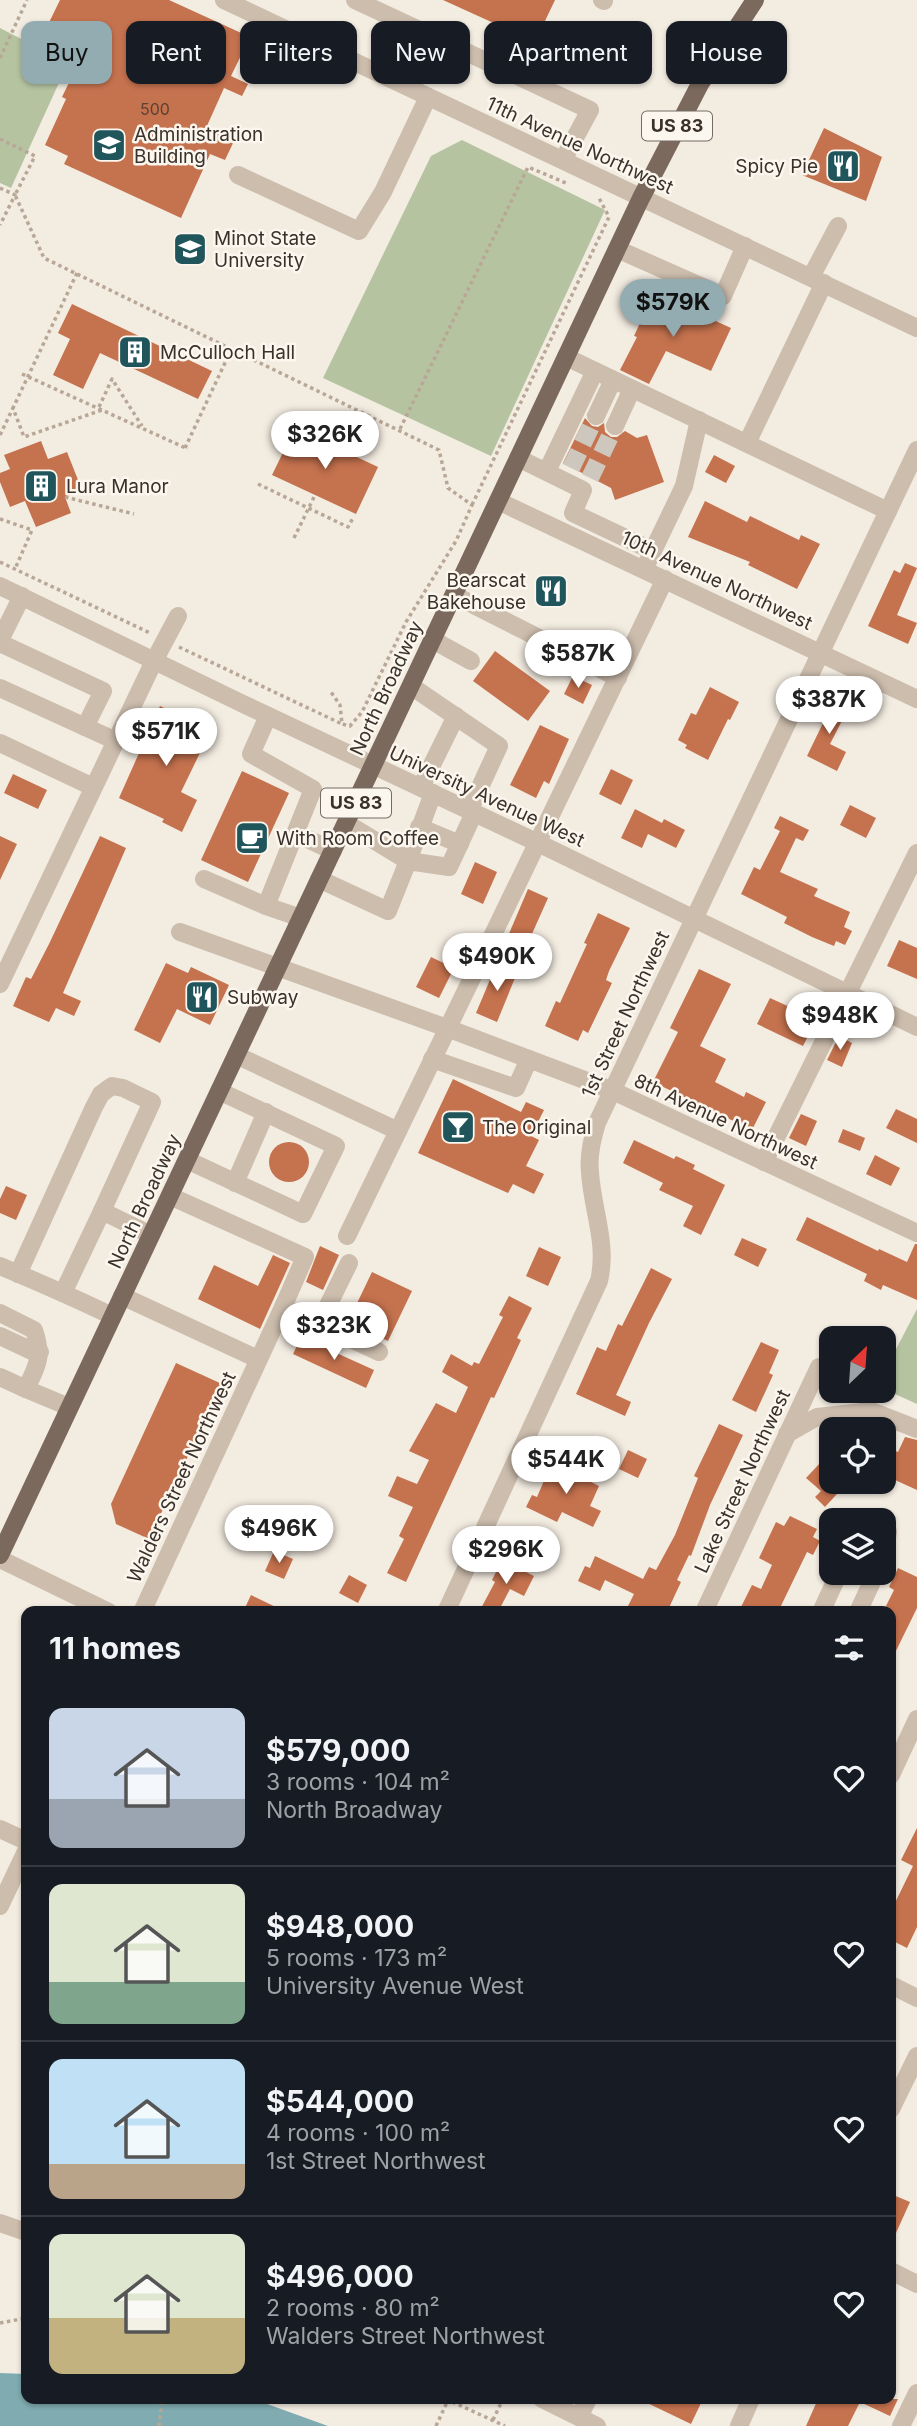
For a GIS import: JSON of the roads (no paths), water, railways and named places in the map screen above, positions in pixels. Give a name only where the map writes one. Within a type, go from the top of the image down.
[{"type":"main road","name":"North Broadway","points":[[0,1557],[641,198],[700,84],[755,0]]},
{"type":"street","name":"11th Avenue Northwest","points":[[224,0],[917,328]]},
{"type":"street","points":[[355,0],[590,110],[563,160]]},
{"type":"street","points":[[238,175],[359,231],[383,192],[428,97]]},
{"type":"street","points":[[747,443],[818,280],[838,226]]},
{"type":"street","points":[[617,249],[723,296],[745,247]]},
{"type":"street","points":[[566,358],[888,511]]},
{"type":"street","points":[[547,471],[595,371]]},
{"type":"street","points":[[596,416],[613,380]]},
{"type":"street","points":[[615,426],[632,388]]},
{"type":"street","points":[[645,570],[684,486],[699,420]]},
{"type":"street","name":"1st Street Northwest","points":[[449,1606],[599,1281],[603,1246],[590,1177],[590,1153],[597,1123],[917,450]]},
{"type":"street","points":[[518,458],[547,471],[568,474],[587,484],[564,532]]},
{"type":"street","name":"10th Avenue Northwest","points":[[498,501],[917,699]]},
{"type":"street","points":[[573,513],[653,551]]},
{"type":"street","points":[[347,1236],[665,579]]},
{"type":"street","name":"University Avenue West","points":[[0,586],[917,1027]]},
{"type":"street","points":[[454,595],[618,678]]},
{"type":"street","points":[[22,596],[0,642],[103,691],[85,727]]},
{"type":"street","points":[[0,984],[178,616]]},
{"type":"street","points":[[433,640],[471,661]]},
{"type":"street","points":[[346,823],[408,861],[449,867],[460,844],[499,746],[411,686]]},
{"type":"street","points":[[0,688],[116,741]]},
{"type":"street","points":[[266,905],[313,789],[251,754],[268,716]]},
{"type":"street","points":[[319,879],[388,911],[419,827],[427,790],[456,716]]},
{"type":"street","points":[[0,743],[93,787]]},
{"type":"street","points":[[419,827],[460,844]]},
{"type":"street","points":[[295,834],[333,851]]},
{"type":"street","points":[[764,1162],[917,853]]},
{"type":"street","points":[[204,879],[301,918]]},
{"type":"street","name":"8th Avenue Northwest","points":[[180,932],[611,1090],[917,1233]]},
{"type":"street","points":[[236,1055],[398,1131]]},
{"type":"street","points":[[432,1059],[516,1088],[529,1059]]},
{"type":"street","points":[[18,1274],[101,1094],[112,1086],[123,1088],[152,1102],[63,1293]]},
{"type":"street","points":[[187,1160],[303,1214],[336,1146],[219,1091]]},
{"type":"street","points":[[235,1183],[266,1112]]},
{"type":"street","name":"Walders Street Northwest","points":[[145,1606],[305,1257],[170,1196]]},
{"type":"street","points":[[102,1211],[151,1235]]},
{"type":"street","points":[[319,1324],[349,1263]]},
{"type":"street","points":[[0,1266],[112,1317]]},
{"type":"street","points":[[122,1296],[258,1359]]},
{"type":"street","points":[[283,1307],[379,1352]]},
{"type":"street","points":[[0,1313],[34,1330],[40,1361],[26,1389]]},
{"type":"street","points":[[0,1336],[40,1352]]},
{"type":"street","name":"Lake Street Northwest","points":[[707,1606],[819,1367]]},
{"type":"street","points":[[0,1377],[69,1407]]},
{"type":"street","points":[[788,1434],[817,1417],[872,1411],[917,1429]]},
{"type":"street","points":[[0,1557],[96,1606]]},
{"type":"street","points":[[824,1606],[833,1585]]},
{"type":"street","points":[[861,1606],[870,1585]]},
{"type":"street","points":[[896,1764],[917,1720]]},
{"type":"street","points":[[0,1829],[21,1839]]},
{"type":"street","points":[[0,1906],[21,1862]]},
{"type":"street","points":[[896,1988],[917,1998]]},
{"type":"street","points":[[896,2099],[917,2056]]},
{"type":"street","points":[[0,2223],[21,2230]]},
{"type":"street","points":[[896,2274],[917,2284]]},
{"type":"street","points":[[901,2426],[917,2393]]},
{"type":"street","points":[[552,2404],[597,2426]]},
{"type":"street","points":[[579,2417],[586,2404]]},
{"type":"street","points":[[738,2426],[749,2404]]},
{"type":"water","points":[[0,2373],[21,2374],[21,2404],[267,2404],[328,2426],[0,2426]]},
{"type":"tunnel","points":[[571,468],[596,416]]},
{"type":"tunnel","points":[[590,478],[615,426]]},
{"type":"place","name":"Administration Building","points":[[109,145]]},
{"type":"place","name":"Spicy Pie","points":[[843,166]]},
{"type":"place","name":"Minot State University","points":[[190,249]]},
{"type":"place","name":"McCulloch Hall","points":[[135,352]]},
{"type":"place","name":"Lura Manor","points":[[41,486]]},
{"type":"place","name":"Bearscat Bakehouse","points":[[551,591]]},
{"type":"place","name":"With Room Coffee","points":[[252,838]]},
{"type":"place","name":"Subway","points":[[202,997]]},
{"type":"place","name":"The Original","points":[[458,1127]]}]
